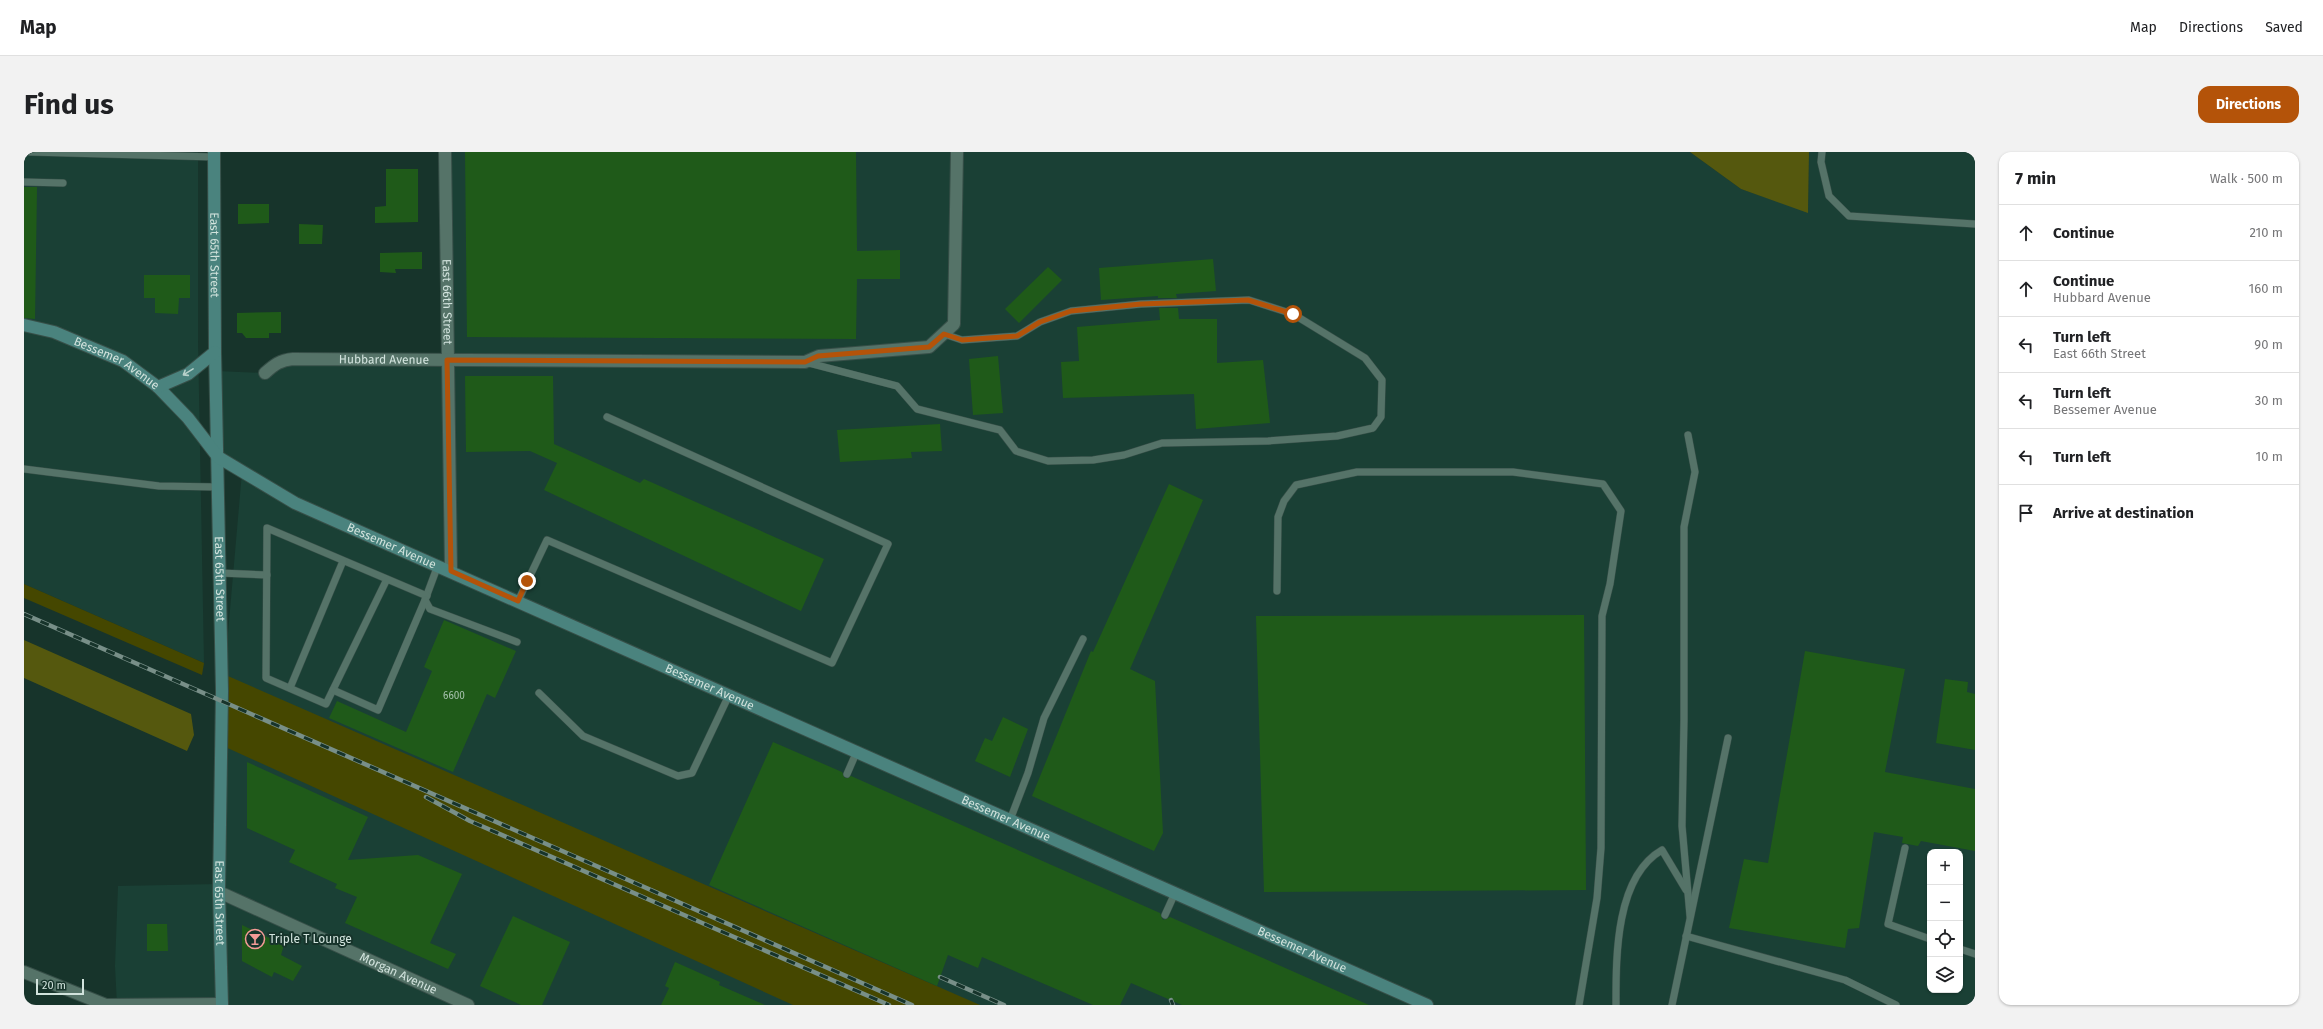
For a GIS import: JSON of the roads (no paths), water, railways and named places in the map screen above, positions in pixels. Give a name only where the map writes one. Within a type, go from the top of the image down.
[{"type":"street","name":"East 66th Street","points":[[445,152],[451,571]]},
{"type":"street","points":[[944,334],[954,324],[957,152]]},
{"type":"street","name":"East 65th Street","points":[[214,154],[215,352],[222,691],[219,892],[222,1005]]},
{"type":"street","name":"Bessemer Avenue","points":[[24,325],[54,332],[87,344],[123,361],[158,387],[188,418],[218,457],[296,502],[1175,893],[1420,1004]]},
{"type":"street","name":"Hubbard Avenue","points":[[265,373],[274,365],[284,360],[805,362],[818,356],[929,347],[944,334]]},
{"type":"street","points":[[158,387],[188,374],[215,352]]},
{"type":"street","name":"Morgan Avenue","points":[[219,892],[468,1005]]},
{"type":"street","points":[[24,972],[80,1001],[106,1005],[222,1005]]},
{"type":"lane","points":[[30,152],[214,154]]},
{"type":"lane","points":[[1822,152],[1821,162],[1828,196],[1849,216],[1975,224]]},
{"type":"lane","points":[[24,182],[63,183]]},
{"type":"lane","points":[[805,362],[897,386],[917,409],[1000,430],[1016,451],[1048,461],[1092,460],[1124,455],[1162,443],[1268,441],[1337,436],[1372,428],[1381,416],[1382,380],[1365,358],[1293,314],[1248,300],[1141,304],[1071,311],[1040,322],[1017,336],[962,340],[944,334]]},
{"type":"lane","points":[[518,601],[547,540],[832,663],[888,544],[607,416]]},
{"type":"lane","points":[[1688,435],[1695,472],[1684,527],[1684,720],[1682,826],[1690,916]]},
{"type":"lane","points":[[24,470],[159,486],[218,487]]},
{"type":"lane","points":[[1277,591],[1278,516],[1284,501],[1296,485],[1357,472],[1513,472],[1603,484],[1621,512],[1610,584],[1602,616],[1600,848],[1597,898],[1579,1005]]},
{"type":"lane","points":[[387,579],[326,704],[266,678],[268,528],[387,579],[426,598],[430,609],[517,642]]},
{"type":"lane","points":[[290,688],[343,561]]},
{"type":"lane","points":[[333,690],[378,710],[426,598],[438,565]]},
{"type":"lane","points":[[220,573],[267,575]]},
{"type":"lane","points":[[1010,820],[1028,773],[1044,718],[1083,640]]},
{"type":"lane","points":[[539,693],[583,736],[678,776],[692,773],[729,695]]},
{"type":"lane","points":[[1672,1005],[1728,738]]},
{"type":"lane","points":[[846,774],[857,751]]},
{"type":"lane","points":[[1905,848],[1888,924],[1927,938]]},
{"type":"lane","points":[[1616,1005],[1616,971],[1621,914],[1630,889],[1651,856],[1662,850],[1688,893]]},
{"type":"lane","points":[[1165,915],[1175,893]]},
{"type":"lane","points":[[1686,936],[1845,980],[1896,1005]]},
{"type":"lane","points":[[1963,950],[1975,954]]},
{"type":"railway","points":[[24,614],[912,1005]]},
{"type":"railway","points":[[426,797],[470,821],[889,1005]]},
{"type":"railway","points":[[940,977],[1004,1005]]},
{"type":"railway","points":[[1171,1000],[1173,1005]]},
{"type":"place","name":"Triple T Lounge","points":[[255,939]]}]
